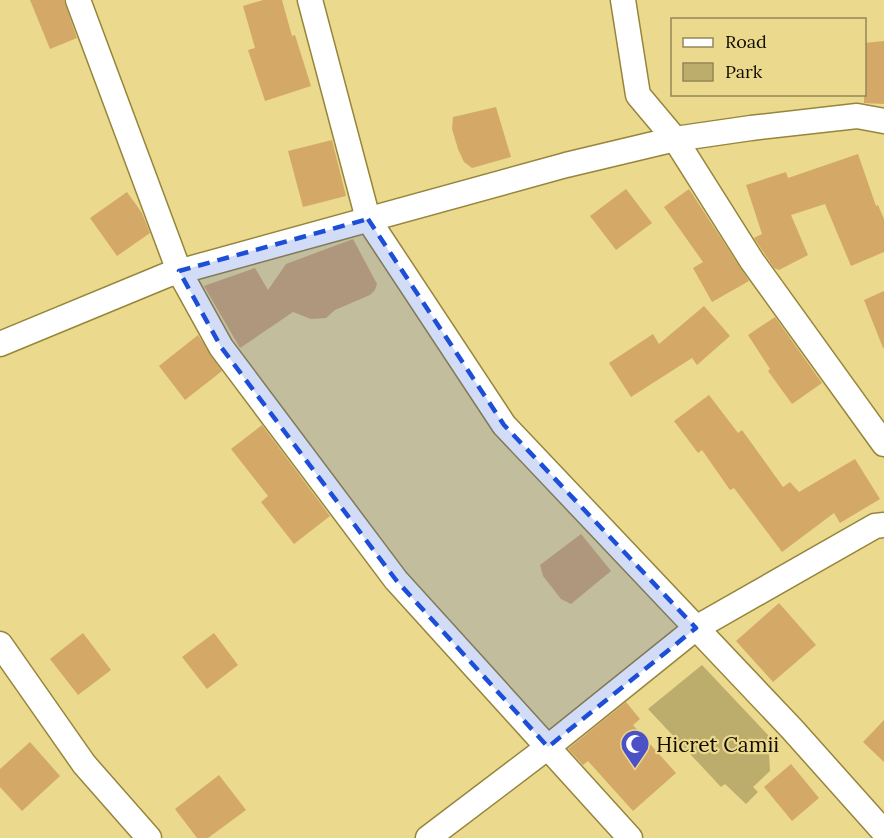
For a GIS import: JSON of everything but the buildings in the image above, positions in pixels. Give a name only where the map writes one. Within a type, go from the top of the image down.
[{"type":"street","points":[[78,0],[179,271],[221,347],[396,580],[630,838]]},
{"type":"street","points":[[310,0],[368,219],[504,425],[792,729],[884,832]]},
{"type":"street","points":[[622,0],[639,95],[675,139],[752,261],[884,444]]},
{"type":"street","points":[[0,344],[179,271],[555,168],[675,139],[751,128],[857,116],[884,122]]},
{"type":"street","points":[[428,838],[548,747],[696,628],[875,526],[884,525]]},
{"type":"street","points":[[0,644],[84,764],[149,838]]},
{"type":"highlighted area","points":[[368,219],[504,425],[696,628],[548,747],[396,580],[221,347],[179,271]]},
{"type":"green space","points":[[702,665],[768,735],[770,771],[753,787],[758,792],[746,804],[725,784],[721,787],[648,709]]},
{"type":"place","name":"Hicret Camii","points":[[635,770]]}]
